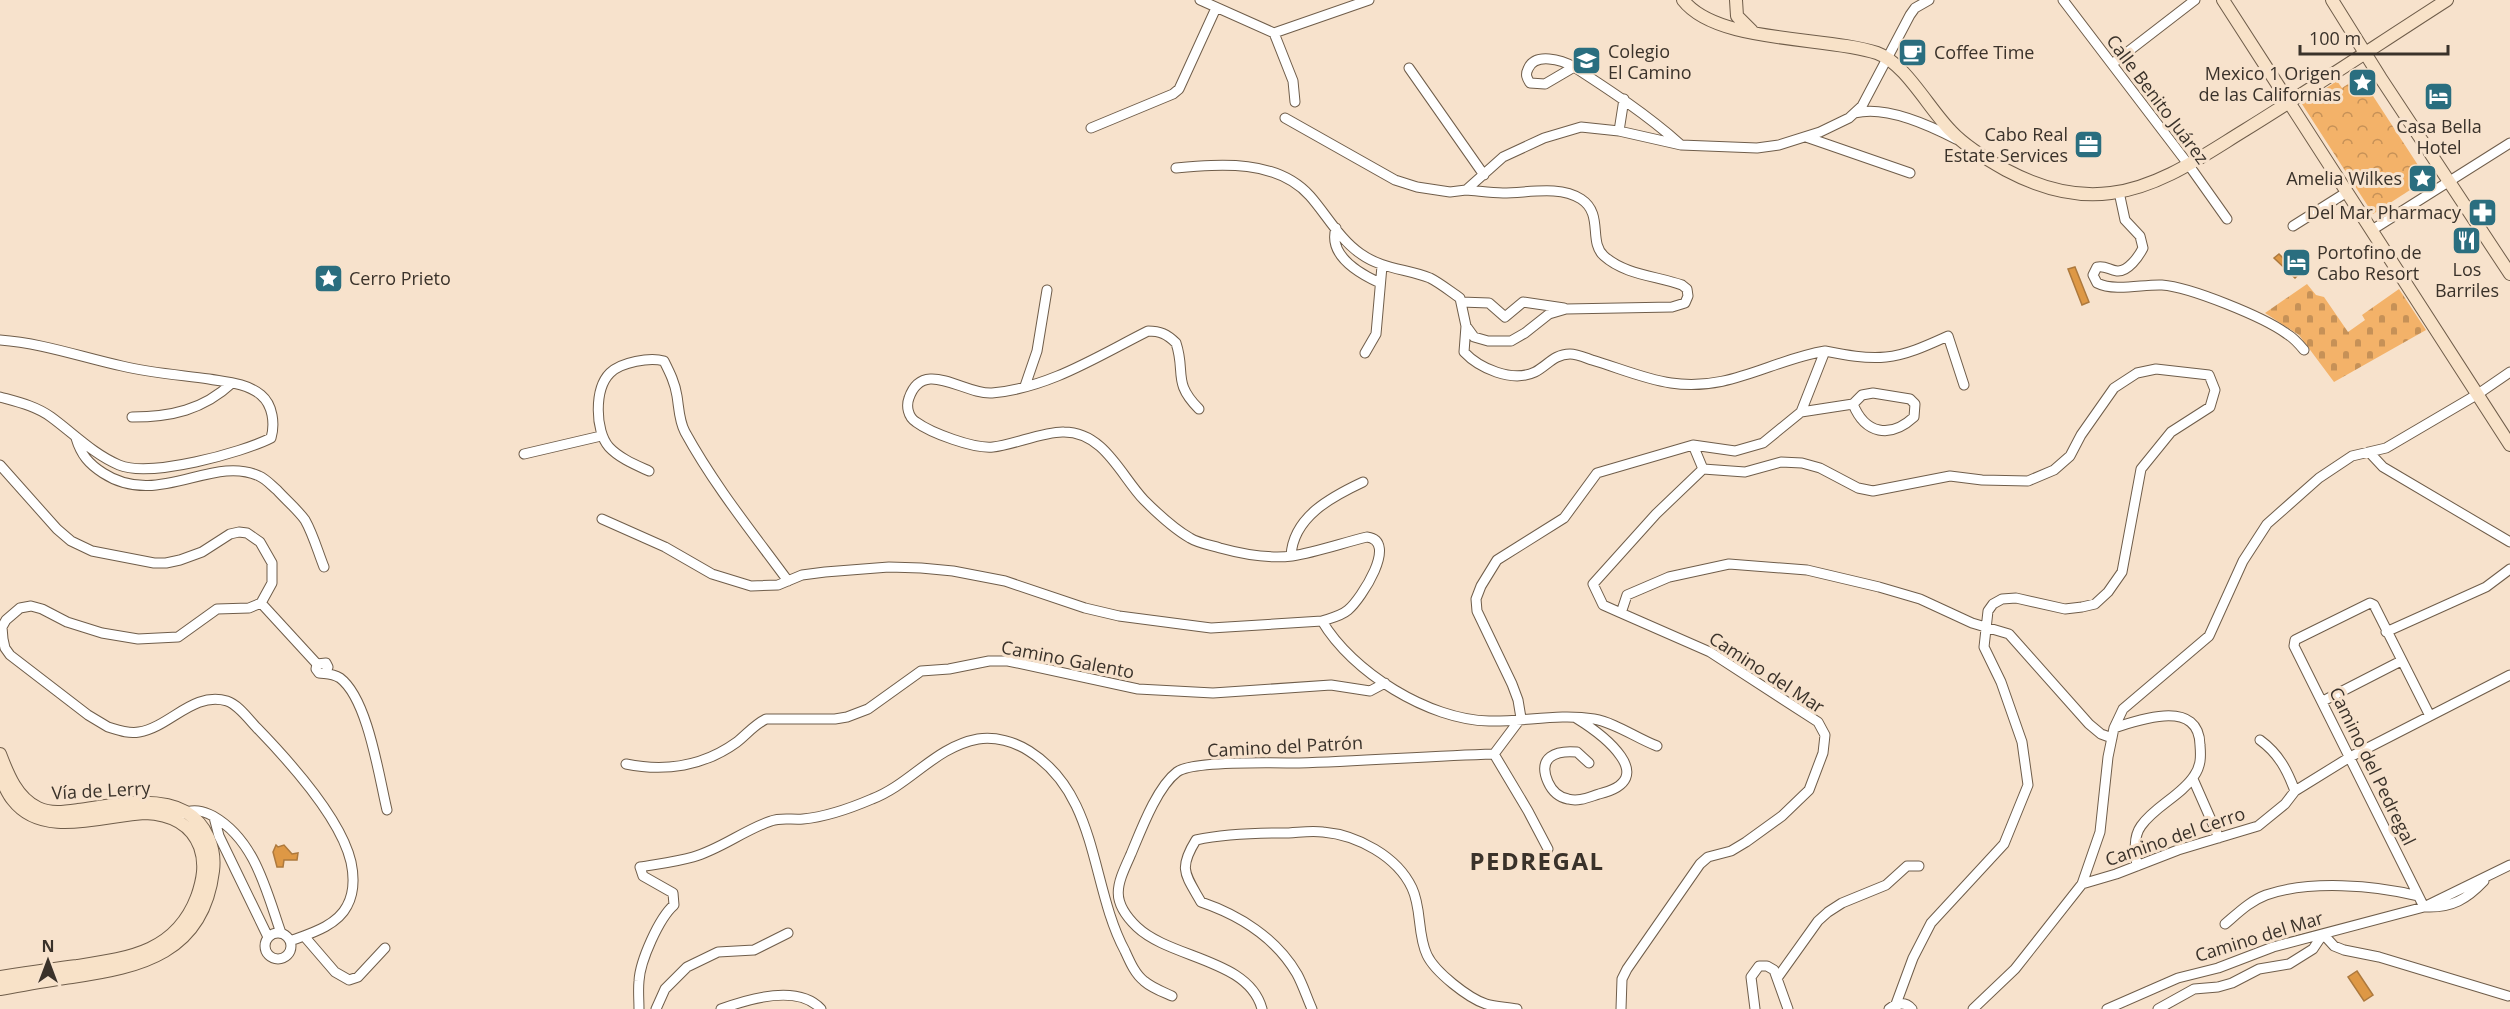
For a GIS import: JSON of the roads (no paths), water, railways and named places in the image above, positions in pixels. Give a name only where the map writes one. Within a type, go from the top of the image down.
[{"type":"street","points":[[1200,0],[1274,33],[1369,0]]},
{"type":"street","points":[[1683,0],[1706,17],[1732,27],[1774,37],[1861,49],[1887,57],[1962,142]]},
{"type":"street","points":[[1736,0],[1737,16],[1753,32]]},
{"type":"street","points":[[1466,190],[1503,157],[1544,138],[1581,127],[1619,131],[1682,145],[1757,148],[1779,145],[1835,126],[1862,106],[1910,15],[1915,8],[1929,0]]},
{"type":"street","name":"Calle Benito Juárez","points":[[2063,0],[2227,219]]},
{"type":"street","points":[[2112,64],[2195,0]]},
{"type":"street","points":[[2223,0],[2510,445]]},
{"type":"street","points":[[2332,0],[2510,273]]},
{"type":"street","points":[[1855,113],[1872,111],[1888,113],[1940,131],[2006,170],[2055,190],[2084,194],[2119,192],[2153,182],[2188,164],[2448,0]]},
{"type":"street","points":[[1091,128],[1173,94],[1179,89],[1216,8]]},
{"type":"street","points":[[1274,33],[1293,81],[1296,102]]},
{"type":"street","points":[[1574,67],[1545,84],[1530,83],[1527,79],[1526,72],[1531,64],[1538,60],[1556,60],[1574,67],[1645,113],[1682,145]]},
{"type":"street","points":[[1409,68],[1484,175]]},
{"type":"street","points":[[1619,131],[1623,99]]},
{"type":"street","points":[[1285,118],[1395,180],[1438,191],[1466,190],[1502,193],[1551,191],[1579,198],[1590,206],[1597,223],[1599,248],[1603,256],[1623,268],[1682,285],[1687,289],[1688,296],[1685,303],[1672,307],[1566,309],[1523,302],[1505,317],[1489,303],[1461,302]]},
{"type":"street","points":[[1806,137],[1910,173]]},
{"type":"street","points":[[2372,230],[2510,143]]},
{"type":"street","points":[[1176,168],[1220,165],[1271,171],[1298,184],[1356,250],[1382,266],[1431,279],[1461,298],[1466,326],[1464,352],[1473,361],[1502,374],[1534,372],[1552,358],[1570,354],[1646,378],[1672,384],[1701,385],[1731,381],[1800,355],[1825,351],[1854,356],[1886,357],[1917,349],[1948,336],[1964,385]]},
{"type":"street","points":[[2119,192],[2125,220],[2140,236],[2143,248],[2121,271],[2103,266],[2097,267],[2093,275],[2097,283],[2109,286],[2163,285],[2187,290],[2277,327],[2304,350]]},
{"type":"street","points":[[2293,226],[2347,192]]},
{"type":"street","points":[[1336,228],[1333,237],[1336,249],[1355,271],[1380,283]]},
{"type":"street","points":[[1365,353],[1376,334],[1382,266]]},
{"type":"street","points":[[1025,386],[1036,351],[1047,290]]},
{"type":"street","points":[[1466,326],[1474,337],[1488,341],[1510,341],[1549,314],[1566,309]]},
{"type":"street","points":[[602,519],[665,547],[712,574],[735,582],[769,587],[802,575],[825,572],[921,568],[1005,581],[1085,608],[1119,616],[1211,628],[1322,621],[1348,609],[1370,579],[1378,562],[1380,551],[1378,541],[1374,538],[1367,537],[1291,556],[1242,554],[1190,538],[1144,499],[1102,447],[1083,437],[1064,432],[990,448],[962,442],[914,422],[907,411],[908,399],[916,386],[928,378],[939,378],[984,393],[1025,386],[1070,371],[1148,331],[1159,331],[1176,343],[1181,384],[1187,397],[1199,409]]},
{"type":"street","points":[[0,340],[47,346],[85,358],[152,373],[232,383],[253,389],[263,396],[272,414],[274,440],[156,469],[119,465],[76,438],[42,411],[31,405],[0,397]]},
{"type":"street","points":[[1548,849],[1494,754],[1521,718],[1515,692],[1477,611],[1476,599],[1481,586],[1497,560],[1564,518],[1597,473],[1693,445],[1735,451],[1763,443],[1801,412],[1825,351]]},
{"type":"street","points":[[649,471],[614,452],[601,436],[600,397],[610,373],[629,364],[657,360],[664,361],[673,380],[684,431],[741,520],[788,581]]},
{"type":"street","points":[[1693,445],[1703,469],[1745,472],[1781,462],[1802,463],[1820,468],[1858,488],[1873,490],[1950,476],[1982,480],[2028,481],[2054,470],[2070,456],[2081,435],[2114,388],[2137,373],[2156,369],[2209,375],[2215,390],[2210,407],[2171,432],[2141,470],[2122,572],[2108,592],[2095,604],[2065,609],[2037,600],[2016,598],[2002,599],[1993,604],[1988,611],[1984,647],[2001,682],[2022,742],[2028,785],[2004,844],[1931,923],[1913,958],[1894,1007]]},
{"type":"street","points":[[1973,1009],[2015,969],[2082,884],[2100,832],[2113,733],[2123,709],[2209,636],[2243,561],[2267,524],[2325,473],[2356,454],[2386,447],[2510,372]]},
{"type":"street","points":[[132,417],[158,417],[190,410],[212,400],[232,383]]},
{"type":"street","points":[[1801,412],[1853,404],[1862,395],[1873,393],[1910,399],[1916,404],[1917,410],[1908,422],[1877,430],[1866,426],[1857,416],[1853,404]]},
{"type":"street","points":[[524,454],[601,436]]},
{"type":"street","points":[[76,438],[87,461],[121,483],[165,484],[232,471],[244,471],[265,478],[306,522],[324,567]]},
{"type":"street","points":[[2369,452],[2383,466],[2510,542]]},
{"type":"street","points":[[0,465],[57,529],[71,541],[92,551],[144,561],[166,562],[180,560],[202,552],[234,532],[247,533],[260,542],[272,563],[272,583],[261,603],[249,608],[217,609],[178,637],[138,639],[102,633],[67,622],[31,606],[20,608],[6,620],[2,627],[5,648],[19,663],[108,727],[124,732],[139,732],[208,700],[225,701],[242,712],[304,780],[340,836],[351,861],[353,881],[346,909],[332,922],[290,941]]},
{"type":"street","name":"Camino del Mar","points":[[1621,1009],[1622,979],[1627,969],[1700,864],[1708,857],[1731,851],[1746,842],[1782,816],[1809,790],[1823,753],[1826,735],[1818,722],[1710,652],[1603,605],[1593,584],[1656,514],[1703,469]]},
{"type":"street","points":[[1291,556],[1292,541],[1299,526],[1336,495],[1363,482]]},
{"type":"street","points":[[1621,613],[1628,595],[1668,577],[1729,564],[1807,570],[1879,586],[1920,599],[1987,628],[2009,634],[2089,724],[2101,734],[2113,733],[2149,716],[2166,715],[2183,718],[2195,727],[2200,740],[2201,760],[2193,778],[2140,827],[2135,849],[2137,866]]},
{"type":"street","points":[[2430,716],[2386,632],[2486,587],[2510,569]]},
{"type":"street","points":[[261,603],[317,664],[326,663],[328,668],[326,672],[339,677],[347,685],[365,719],[387,810]]},
{"type":"street","name":"Camino del Pedregal","points":[[2386,632],[2374,605],[2370,603],[2295,640],[2294,646],[2424,907]]},
{"type":"street","points":[[1322,621],[1343,650],[1359,664],[1385,683],[1431,708],[1459,718],[1490,721],[1574,717],[1597,719],[1657,746]]},
{"type":"street","name":"Camino Galento","points":[[626,764],[643,767],[673,767],[696,763],[736,742],[756,724],[766,719],[847,717],[868,709],[921,671],[989,661],[1008,661],[1138,689],[1213,693],[1331,685],[1370,691],[1385,683]]},
{"type":"street","points":[[2323,701],[2401,661]]},
{"type":"street","name":"Camino del Cerro","points":[[2082,884],[2178,850],[2258,826],[2285,804],[2295,791],[2350,757],[2510,675]]},
{"type":"street","points":[[1574,717],[1617,749],[1626,770],[1625,781],[1617,788],[1582,800],[1570,800],[1559,796],[1551,788],[1546,777],[1545,767],[1548,758],[1556,753],[1577,752],[1589,763]]},
{"type":"street","points":[[639,1009],[639,979],[645,956],[667,911],[674,905],[673,893],[643,876],[640,867],[693,857],[775,820],[813,818],[872,799],[885,793],[936,756],[956,745],[987,738],[1015,744],[1030,752],[1043,761],[1065,785],[1081,814],[1088,834],[1112,924],[1136,972],[1153,987],[1172,996]]},
{"type":"street","points":[[2260,740],[2274,750],[2281,760],[2295,791]]},
{"type":"street","name":"Vía de Lerry","points":[[0,754],[26,807],[56,813],[151,804],[181,816]]},
{"type":"street","name":"Camino del Patrón","points":[[1118,899],[1118,883],[1138,838],[1164,786],[1182,768],[1494,754]]},
{"type":"street","points":[[0,776],[12,799],[26,807]]},
{"type":"street","points":[[2193,778],[2219,838]]},
{"type":"street","points":[[181,816],[201,811],[233,829],[254,859],[281,933],[290,941]]},
{"type":"street","points":[[0,989],[122,969],[146,961],[189,931],[201,914],[210,888],[214,859],[211,845],[203,830],[181,816]]},
{"type":"street","points":[[214,817],[219,836],[268,937]]},
{"type":"street","points":[[1312,1009],[1297,974],[1278,950],[1257,930],[1228,911],[1201,902],[1186,876],[1184,859],[1196,840],[1234,834],[1322,831],[1344,835],[1378,850],[1402,871],[1412,888],[1418,906],[1427,955],[1445,976],[1470,997],[1486,1005],[1517,1009]]},
{"type":"street","name":"Camino del Mar","points":[[2107,1009],[2178,978],[2218,968],[2250,954],[2424,907],[2450,906],[2461,901],[2489,876],[2510,865]]},
{"type":"street","points":[[1778,977],[1818,921],[1828,912],[1842,903],[1886,885],[1907,866],[1919,866]]},
{"type":"street","points":[[2225,924],[2246,905],[2266,895],[2297,888],[2331,886],[2368,888],[2418,896]]},
{"type":"street","points":[[1103,889],[1118,899],[1137,927],[1167,947],[1220,966],[1234,975],[1254,993],[1262,1009]]},
{"type":"street","points":[[281,933],[268,937],[265,944],[266,952],[277,959],[288,954],[290,941]]},
{"type":"street","points":[[656,1009],[665,989],[687,967],[718,951],[754,950],[788,933]]},
{"type":"street","points":[[2157,1009],[2194,989],[2232,983],[2259,969],[2289,963],[2313,949],[2323,934],[2334,946],[2344,950],[2390,960],[2508,996]]},
{"type":"street","points":[[304,936],[335,972],[349,980],[358,977],[385,948]]},
{"type":"street","points":[[0,977],[126,958],[172,942]]},
{"type":"street","points":[[1755,1009],[1751,977],[1759,966],[1767,966],[1774,970],[1788,1009]]},
{"type":"street","points":[[721,1009],[755,1000],[793,994],[821,1009]]},
{"type":"street","points":[[1894,1007],[1904,1004],[1912,1009]]},
{"type":"place","name":"Coffee Time","points":[[1913,52]]},
{"type":"place","name":"Colegio El Camino","points":[[1587,61]]},
{"type":"place","name":"Mexico 1 Origen de las Californias","points":[[2362,83]]},
{"type":"place","name":"Casa Bella Hotel","points":[[2439,97]]},
{"type":"place","name":"Cabo Real Estate Services","points":[[2089,144]]},
{"type":"place","name":"Amelia Wilkes","points":[[2423,178]]},
{"type":"place","name":"Del Mar Pharmacy","points":[[2482,212]]},
{"type":"place","name":"Los Barriles","points":[[2467,240]]},
{"type":"place","name":"Portofino de Cabo Resort","points":[[2296,262]]},
{"type":"place","name":"Cerro Prieto","points":[[328,278]]},
{"type":"district","name":"PEDREGAL","points":[[1537,860]]}]
